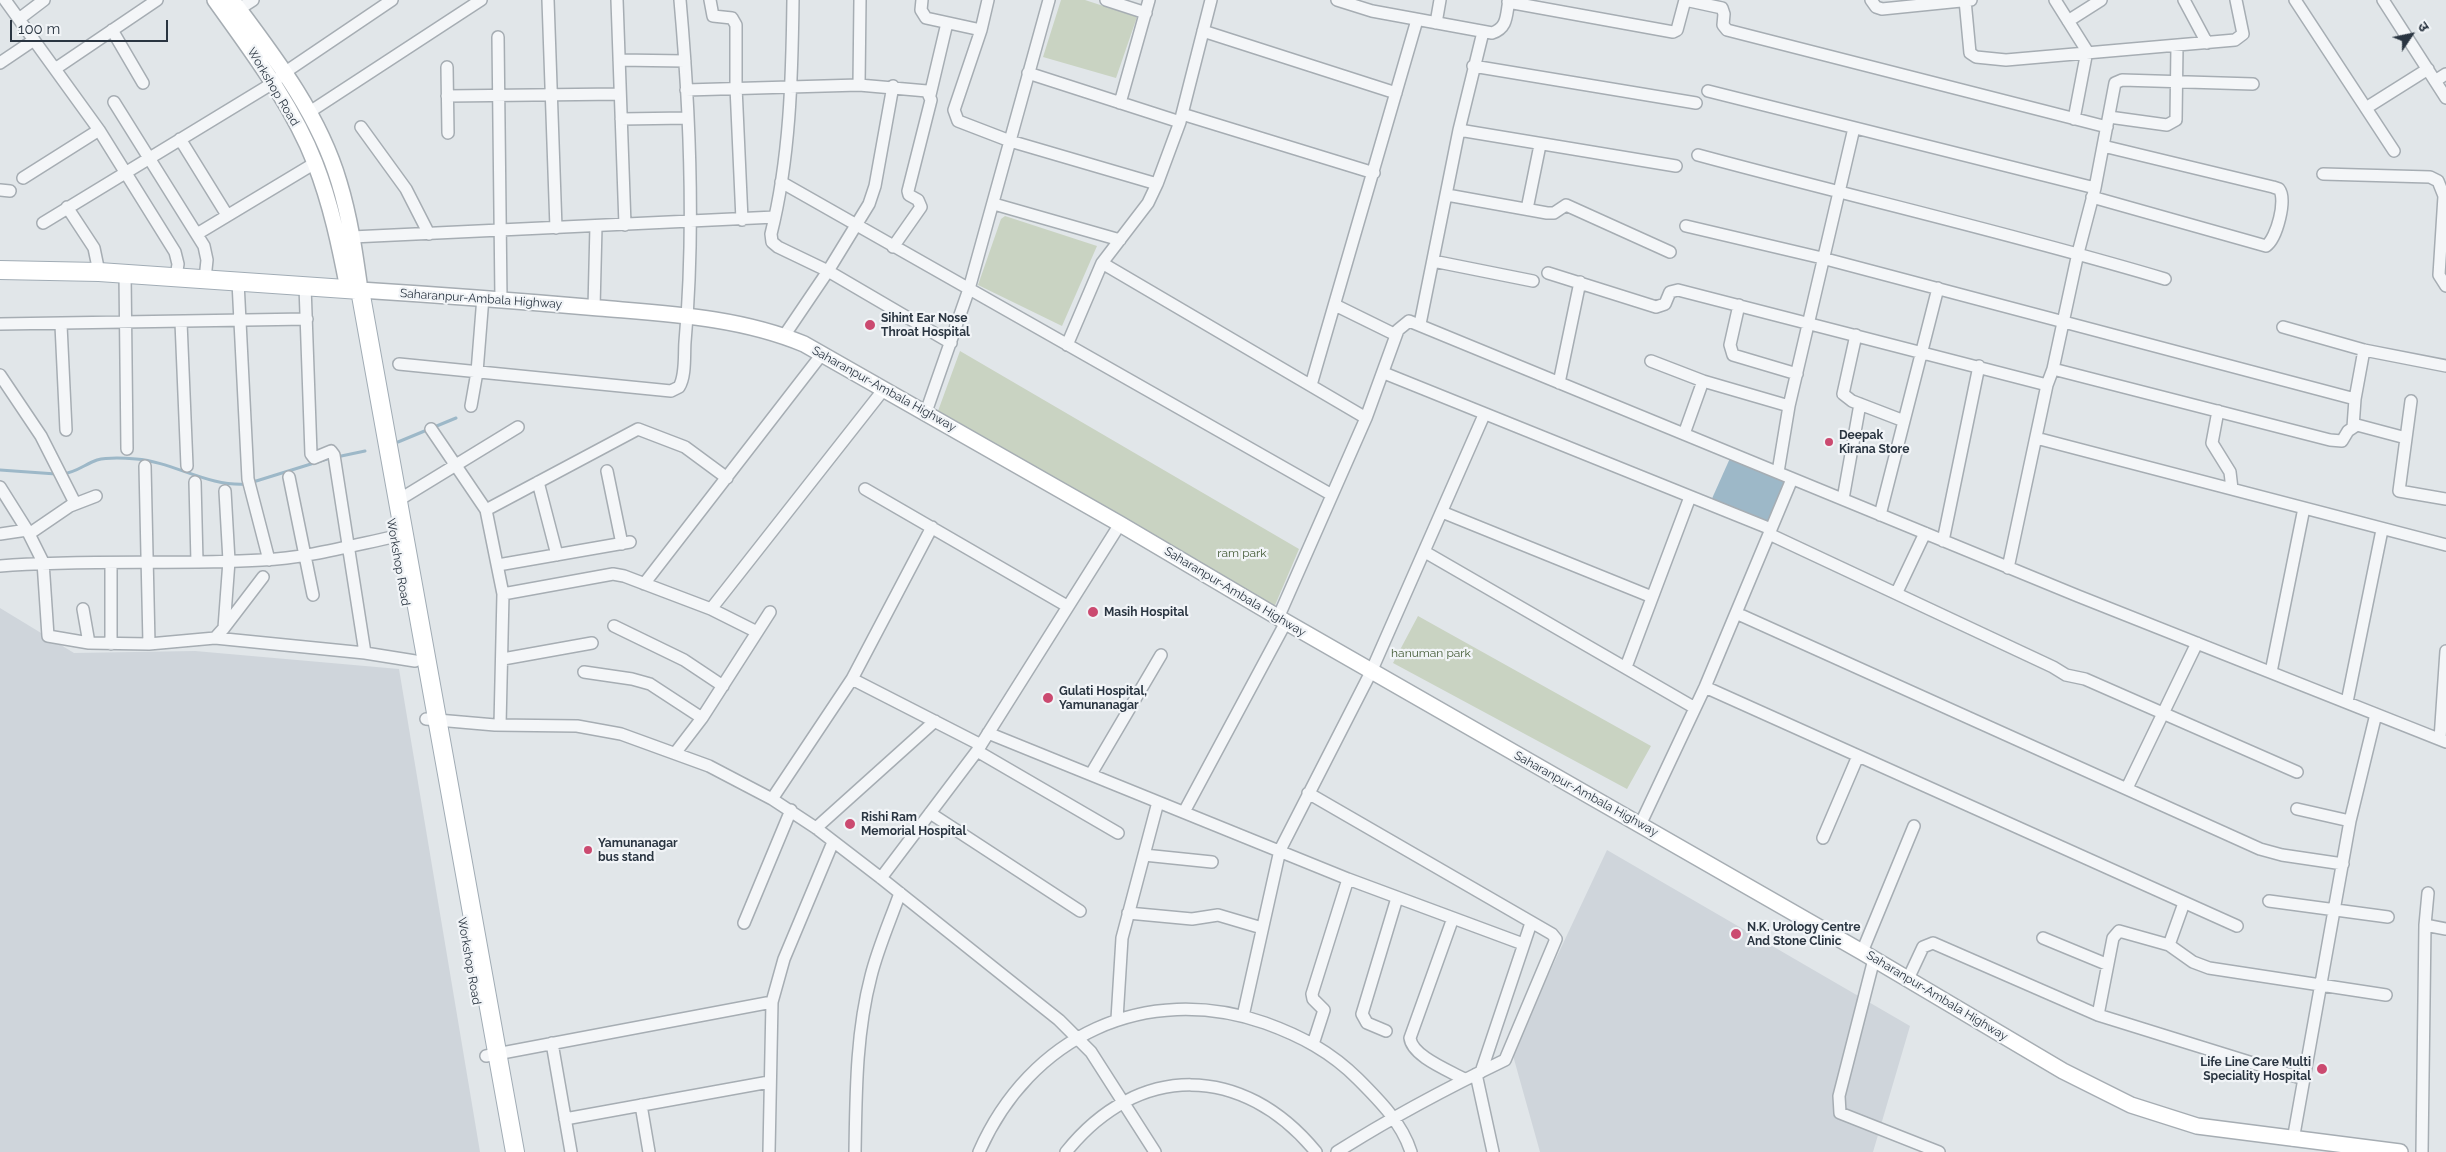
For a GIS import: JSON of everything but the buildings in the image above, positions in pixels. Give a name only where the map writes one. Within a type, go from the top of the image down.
[{"type":"main road","name":"Workshop Road","points":[[215,0],[308,113],[339,180],[352,237],[354,290],[393,537],[416,661],[431,719]]},
{"type":"main road","name":"Workshop Road","points":[[236,5],[279,78],[292,114],[315,163],[354,290],[397,501],[431,719],[492,1055],[515,1152]]},
{"type":"main road","name":"Saharanpur-Ambala Highway","points":[[0,270],[99,272],[483,297],[687,316],[752,326],[784,336],[822,354],[926,412],[1371,672],[1868,955],[2063,1071],[2131,1105],[2197,1126],[2293,1140],[2313,1147],[2400,1152]]},
{"type":"main road","name":"Workshop Road","points":[[492,1055],[503,1152]]},
{"type":"street","points":[[5,0],[99,130],[175,252],[178,264],[176,277]]},
{"type":"street","points":[[19,19],[44,0]]},
{"type":"street","points":[[55,69],[157,0]]},
{"type":"street","points":[[236,5],[253,0]]},
{"type":"street","points":[[43,223],[279,78],[392,0]]},
{"type":"street","points":[[308,113],[481,0]]},
{"type":"street","points":[[548,0],[556,228]]},
{"type":"street","points":[[617,0],[625,224]]},
{"type":"street","points":[[399,364],[676,390],[681,384],[687,316],[689,222],[688,118],[680,0]]},
{"type":"street","points":[[710,0],[713,16],[732,18],[736,25],[736,87],[742,220]]},
{"type":"street","points":[[793,0],[792,86],[781,182],[771,234],[772,242],[778,247],[828,271],[951,343]]},
{"type":"street","points":[[858,85],[860,0]]},
{"type":"street","points":[[922,0],[921,10],[924,16],[981,30]]},
{"type":"street","points":[[988,0],[981,30],[954,110],[958,121],[1010,140],[1157,184]]},
{"type":"street","points":[[926,412],[969,289],[1049,0]]},
{"type":"street","points":[[1106,0],[1146,13]]},
{"type":"street","points":[[1120,103],[1149,0]]},
{"type":"street","points":[[1067,345],[1102,263],[1148,204],[1157,184],[1181,118],[1211,0]]},
{"type":"street","points":[[1337,0],[1373,6],[1417,20],[1492,33],[1502,28],[1509,1],[1673,32],[1677,30],[1685,0],[1722,8],[1724,14],[1723,25],[1727,30],[2074,120],[2108,122],[2167,125],[2172,123],[2177,116],[2177,46]]},
{"type":"street","points":[[1436,23],[1440,0]]},
{"type":"street","points":[[1871,0],[1876,7],[1882,10],[1967,0],[1969,49],[1972,55],[2006,60],[2235,40],[2243,34],[2236,0]]},
{"type":"street","points":[[2055,0],[2087,52],[2074,120]]},
{"type":"street","points":[[2068,21],[2101,0]]},
{"type":"street","points":[[2184,0],[2207,43]]},
{"type":"street","points":[[2295,0],[2394,151]]},
{"type":"street","points":[[2383,0],[2446,98]]},
{"type":"street","points":[[1311,386],[1374,174],[1417,20]]},
{"type":"street","points":[[893,246],[921,206],[918,200],[909,195],[908,191],[931,100],[930,95],[947,23]]},
{"type":"street","points":[[112,30],[143,83]]},
{"type":"street","points":[[1203,31],[1396,93]]},
{"type":"street","points":[[1420,324],[1459,130],[1483,32]]},
{"type":"street","points":[[498,37],[501,299]]},
{"type":"street","points":[[0,63],[34,40]]},
{"type":"street","points":[[619,60],[685,61]]},
{"type":"street","points":[[1474,66],[1696,103]]},
{"type":"street","points":[[447,67],[448,133]]},
{"type":"street","points":[[2366,108],[2428,69]]},
{"type":"street","points":[[1028,73],[1120,103],[1181,118],[1374,174]]},
{"type":"street","points":[[2435,81],[2446,74]]},
{"type":"street","points":[[2008,568],[2047,385],[2053,369],[2078,253],[2094,192],[2114,87],[2118,81],[2254,84]]},
{"type":"street","points":[[686,90],[736,87],[858,85],[893,86],[922,90],[930,95]]},
{"type":"street","points":[[784,336],[828,271],[869,204],[876,186],[893,86]]},
{"type":"street","points":[[1708,91],[2094,192],[2266,246],[2274,238],[2284,199],[2279,189],[2103,146]]},
{"type":"street","points":[[447,96],[620,94]]},
{"type":"street","points":[[114,102],[207,252],[204,279]]},
{"type":"street","points":[[621,119],[688,118]]},
{"type":"street","points":[[361,127],[406,189],[429,234]]},
{"type":"street","points":[[1778,472],[1796,374],[1854,128]]},
{"type":"street","points":[[23,178],[99,130]]},
{"type":"street","points":[[1459,130],[1540,145],[1676,166]]},
{"type":"street","points":[[180,139],[227,215]]},
{"type":"street","points":[[1527,209],[1540,145]]},
{"type":"street","points":[[1698,155],[1838,193],[2078,253],[2166,279]]},
{"type":"street","points":[[197,234],[315,163]]},
{"type":"street","points":[[2323,174],[2430,177],[2438,181],[2442,187],[2444,214],[2439,275],[2446,286]]},
{"type":"street","points":[[781,182],[1332,496]]},
{"type":"street","points":[[1447,195],[1553,214],[1566,205],[1670,252]]},
{"type":"street","points":[[994,204],[1120,240]]},
{"type":"street","points":[[68,208],[94,248],[99,272]]},
{"type":"street","points":[[352,237],[775,217]]},
{"type":"street","points":[[594,308],[596,226]]},
{"type":"street","points":[[1686,226],[1822,258],[2355,398]]},
{"type":"street","points":[[1433,261],[1533,281]]},
{"type":"street","points":[[1102,263],[1366,418]]},
{"type":"street","points":[[1548,273],[1656,307],[1665,304],[1670,292],[1678,290],[2047,385]]},
{"type":"street","points":[[125,274],[124,323],[127,449]]},
{"type":"street","points":[[238,282],[249,483],[266,541],[269,560]]},
{"type":"street","points":[[1559,383],[1580,282]]},
{"type":"street","points":[[305,286],[311,454],[314,458],[332,451],[335,458],[347,546],[365,653]]},
{"type":"street","points":[[1880,515],[1923,353],[1938,288]]},
{"type":"street","points":[[471,406],[477,372],[483,297]]},
{"type":"street","points":[[1335,305],[1396,335]]},
{"type":"street","points":[[1739,305],[1730,345],[1733,355],[1796,374]]},
{"type":"street","points":[[0,324],[307,319]]},
{"type":"street","points":[[181,322],[187,466]]},
{"type":"street","points":[[1184,812],[1282,620],[1366,418],[1384,373],[1398,330],[1406,322],[1420,324],[2008,568],[2443,741],[2446,651]]},
{"type":"street","points":[[61,324],[66,430]]},
{"type":"street","points":[[2283,327],[2364,350],[2446,366]]},
{"type":"street","points":[[1856,335],[1843,394],[1846,398],[1904,421]]},
{"type":"street","points":[[2053,369],[2342,441],[2353,427],[2355,398],[2364,350]]},
{"type":"street","points":[[644,584],[822,354]]},
{"type":"street","points":[[1651,361],[1703,381],[1789,406]]},
{"type":"street","points":[[1943,541],[1979,366]]},
{"type":"street","points":[[1384,373],[1690,497],[1770,532],[1897,592],[2053,667],[2066,676],[2085,679],[2297,772]]},
{"type":"street","points":[[0,375],[41,436],[76,503]]},
{"type":"street","points":[[1684,434],[1703,381]]},
{"type":"street","points":[[711,609],[884,389]]},
{"type":"street","points":[[2411,401],[2399,490],[2446,499]]},
{"type":"street","points":[[1843,499],[1860,404]]},
{"type":"street","points":[[2218,411],[2212,443],[2227,467],[2232,489]]},
{"type":"street","points":[[1243,1016],[1280,850],[1371,672],[1484,415]]},
{"type":"street","points":[[2353,427],[2364,426],[2406,438]]},
{"type":"street","points":[[397,501],[518,427]]},
{"type":"street","points":[[431,429],[486,510],[503,594],[500,725]]},
{"type":"street","points":[[486,510],[638,429],[685,447],[727,478]]},
{"type":"street","points":[[2036,438],[2382,530],[2446,545]]},
{"type":"street","points":[[145,466],[149,644]]},
{"type":"street","points":[[498,565],[626,543],[607,471]]},
{"type":"street","points":[[288,477],[312,595]]},
{"type":"street","points":[[1640,825],[1705,687],[1792,479]]},
{"type":"street","points":[[195,482],[198,562]]},
{"type":"street","points":[[538,482],[557,555]]},
{"type":"street","points":[[0,487],[28,532],[43,562],[48,636],[89,643],[111,644],[149,644],[215,638],[365,653],[416,661]]},
{"type":"street","points":[[865,489],[1067,606]]},
{"type":"street","points":[[224,628],[229,561],[225,491]]},
{"type":"street","points":[[0,534],[28,532],[76,503],[96,496]]},
{"type":"street","points":[[1626,667],[1690,497]]},
{"type":"street","points":[[2271,672],[2304,508]]},
{"type":"street","points":[[1442,512],[1652,597]]},
{"type":"street","points":[[882,878],[979,748],[1120,524]]},
{"type":"street","points":[[772,799],[852,680],[932,528]]},
{"type":"street","points":[[2347,702],[2382,530]]},
{"type":"street","points":[[1897,592],[1925,533]]},
{"type":"street","points":[[0,566],[43,562],[111,564],[269,560],[304,556],[393,537]]},
{"type":"street","points":[[1425,552],[1695,708]]},
{"type":"street","points":[[111,564],[111,644]]},
{"type":"street","points":[[503,594],[613,574],[711,609],[757,632]]},
{"type":"street","points":[[215,638],[263,577]]},
{"type":"street","points":[[83,609],[89,643]]},
{"type":"street","points":[[676,752],[724,686],[770,612]]},
{"type":"street","points":[[1736,613],[2260,849],[2343,864]]},
{"type":"street","points":[[614,626],[684,660],[724,686]]},
{"type":"street","points":[[503,659],[592,643]]},
{"type":"street","points":[[2127,788],[2197,643]]},
{"type":"street","points":[[1091,774],[1161,655]]},
{"type":"street","points":[[584,672],[632,679],[650,684],[702,718]]},
{"type":"street","points":[[852,680],[934,721],[1118,833]]},
{"type":"street","points":[[1705,687],[2237,926]]},
{"type":"street","points":[[2293,1140],[2350,821],[2376,714]]},
{"type":"street","points":[[431,719],[500,725],[577,726],[621,734],[676,752],[709,766],[791,810],[882,878],[1077,1037],[1091,1052],[1155,1152]]},
{"type":"street","points":[[816,828],[934,721]]},
{"type":"street","points":[[988,733],[1397,898],[1523,944]]},
{"type":"street","points":[[1823,838],[1858,756]]},
{"type":"street","points":[[1308,793],[1552,934],[1556,939],[1505,1060],[1464,1079],[1392,1117],[1338,1152]]},
{"type":"street","points":[[1117,1019],[1120,950],[1158,802]]},
{"type":"street","points":[[2297,809],[2350,821]]},
{"type":"street","points":[[744,923],[791,810]]},
{"type":"street","points":[[930,813],[1080,911]]},
{"type":"street","points":[[1914,826],[1868,955],[1838,1105],[1840,1113],[1847,1117],[1920,1148],[1939,1152]]},
{"type":"street","points":[[769,1152],[772,1002],[784,959],[833,842]]},
{"type":"street","points":[[1144,855],[1212,862]]},
{"type":"street","points":[[1313,1044],[1324,1010],[1313,999],[1312,994],[1348,878]]},
{"type":"street","points":[[855,1152],[856,1084],[864,1009],[871,977],[900,893]]},
{"type":"street","points":[[2422,1152],[2425,925],[2428,893]]},
{"type":"street","points":[[1386,1031],[1367,1023],[1362,1014],[1397,898]]},
{"type":"street","points":[[2269,901],[2388,917]]},
{"type":"street","points":[[2169,945],[2184,903]]},
{"type":"street","points":[[1128,913],[1192,919],[1218,915],[1262,928]]},
{"type":"street","points":[[1453,918],[1410,1038],[1410,1044],[1419,1054],[1464,1079]]},
{"type":"street","points":[[1493,1152],[1478,1073],[1531,923]]},
{"type":"street","points":[[2425,925],[2446,929]]},
{"type":"street","points":[[2098,1014],[2106,964],[2113,938],[2119,931],[2169,945],[2193,962],[2209,968],[2321,987],[2386,995]]},
{"type":"street","points":[[2043,938],[2106,964]]},
{"type":"street","points":[[1908,979],[1923,946],[1933,943],[2098,1014],[2304,1079]]},
{"type":"street","points":[[492,1055],[772,1002]]},
{"type":"street","points":[[979,1152],[995,1119],[1008,1101],[1029,1077],[1077,1037],[1117,1019],[1148,1012],[1184,1008],[1210,1010],[1243,1016],[1298,1035],[1313,1044],[1347,1068],[1392,1117],[1402,1130],[1411,1152]]},
{"type":"street","points":[[552,1043],[571,1152]]},
{"type":"street","points":[[565,1119],[769,1082]]},
{"type":"street","points":[[1066,1152],[1090,1125],[1124,1102],[1157,1088],[1183,1084],[1222,1088],[1250,1099],[1276,1114],[1300,1132],[1316,1152]]},
{"type":"street","points":[[641,1105],[649,1152]]},
{"type":"shaded area","points":[[0,608],[74,653],[195,651],[399,669],[480,1152],[0,1152]]},
{"type":"shaded area","points":[[1607,850],[1910,1026],[1873,1152],[1540,1152],[1512,1052]]},
{"type":"green space","points":[[1061,0],[1085,0],[1137,17],[1116,78],[1043,57]]},
{"type":"green space","points":[[1005,216],[1097,246],[1062,326],[978,285],[1001,219]]},
{"type":"green space","name":"ram park","points":[[960,351],[1299,549],[1273,610],[938,411]]},
{"type":"green space","name":"hanuman park","points":[[1418,616],[1651,746],[1627,789],[1393,663]]},
{"type":"water","points":[[1731,456],[1786,479],[1766,525],[1710,503]]},
{"type":"waterway","points":[[398,442],[456,418]]},
{"type":"waterway","points":[[253,482],[327,459],[365,451]]},
{"type":"waterway","points":[[62,474],[72,472],[97,460],[127,458],[150,461],[218,482],[247,484]]},
{"type":"waterway","points":[[0,470],[56,474]]},
{"type":"place","name":"Sihint Ear Nose Throat Hospital","points":[[870,325]]},
{"type":"place","name":"Deepak Kirana Store","points":[[1829,442]]},
{"type":"place","name":"Masih Hospital","points":[[1093,612]]},
{"type":"place","name":"Gulati Hospital, Yamunanagar","points":[[1048,698]]},
{"type":"place","name":"Rishi Ram Memorial Hospital","points":[[850,824]]},
{"type":"place","name":"Yamunanagar bus stand","points":[[588,850]]},
{"type":"place","name":"N.K. Urology Centre And Stone Clinic","points":[[1736,934]]},
{"type":"place","name":"Life Line Care Multi Speciality Hospital","points":[[2322,1069]]}]
